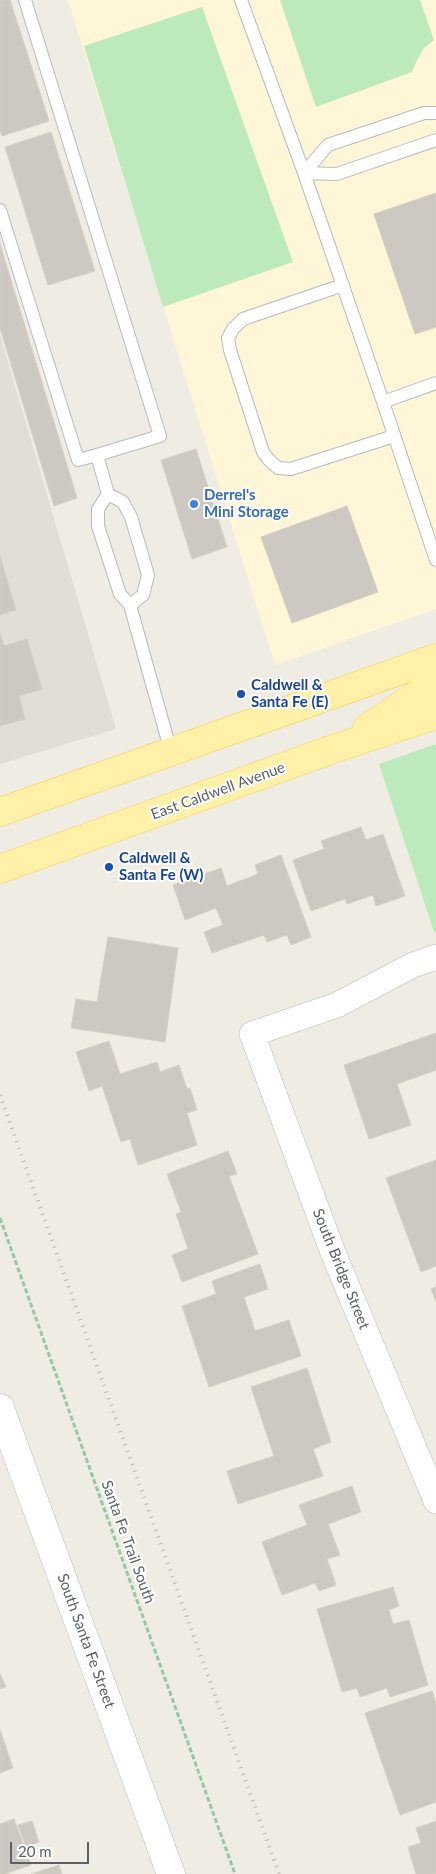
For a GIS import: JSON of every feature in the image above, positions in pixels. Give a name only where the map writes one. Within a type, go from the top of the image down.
[{"type":"main road","points":[[0,812],[436,658]]},
{"type":"main road","points":[[333,750],[421,692],[436,687]]},
{"type":"main road","name":"East Caldwell Avenue","points":[[0,869],[436,715]]},
{"type":"street","name":"South Bridge Street","points":[[436,957],[413,964],[337,1005],[252,1034],[332,1250],[436,1501]]},
{"type":"street","name":"South Santa Fe Street","points":[[0,1408],[171,1874]]},
{"type":"lane","points":[[0,210],[78,460],[160,436],[25,0]]},
{"type":"lane","points":[[241,0],[304,173],[436,560]]},
{"type":"lane","points":[[304,173],[328,145],[424,113],[436,113]]},
{"type":"lane","points":[[304,173],[337,174],[436,140]]},
{"type":"lane","points":[[343,285],[242,319],[232,329],[228,338],[230,350],[263,452],[278,468],[291,469],[394,436]]},
{"type":"lane","points":[[383,402],[436,383]]},
{"type":"lane","points":[[97,455],[108,494],[124,502],[131,517],[148,575],[143,595],[130,605]]},
{"type":"lane","points":[[108,494],[98,509],[98,526],[120,594],[130,605],[171,752]]},
{"type":"path","name":"Santa Fe Trail South","points":[[0,1218],[235,1874]]},
{"type":"shaded area","points":[[68,0],[436,0],[436,609],[275,665]]},
{"type":"shaded area","points":[[0,335],[116,729],[0,764]]},
{"type":"green space","points":[[280,0],[420,0],[434,40],[424,48],[412,72],[316,107]]},
{"type":"green space","points":[[202,7],[293,262],[163,307],[84,46]]},
{"type":"green space","points":[[436,744],[436,932],[434,932],[379,764]]},
{"type":"building","points":[[0,0],[10,0],[49,121],[2,136],[0,130]]},
{"type":"building","points":[[51,132],[95,271],[48,285],[5,147]]},
{"type":"building","points":[[436,193],[436,327],[415,334],[374,214]]},
{"type":"building","points":[[0,244],[77,498],[54,506],[0,328]]},
{"type":"building","name":"Derrel's Mini Storage","points":[[196,449],[227,547],[192,559],[161,460]]},
{"type":"building","points":[[347,506],[378,592],[292,623],[261,537]]},
{"type":"building","points":[[0,556],[16,610],[0,615]]},
{"type":"building","points":[[0,633],[4,646],[27,639],[42,689],[19,696],[25,719],[0,726]]},
{"type":"building","points":[[361,827],[366,840],[383,834],[405,896],[376,906],[373,895],[347,904],[345,899],[311,911],[293,860],[324,849],[321,841]]},
{"type":"building","points":[[281,855],[311,937],[291,945],[287,935],[267,942],[264,935],[212,953],[204,932],[223,925],[216,908],[185,920],[173,885],[221,868],[227,886],[258,874],[255,865]]},
{"type":"building","points":[[108,937],[178,948],[165,1042],[71,1028],[76,999],[97,1002]]},
{"type":"building","points":[[436,1033],[436,1070],[397,1084],[411,1125],[369,1139],[344,1065]]},
{"type":"building","points":[[109,1041],[120,1074],[157,1062],[160,1072],[179,1065],[187,1089],[190,1088],[197,1110],[187,1113],[197,1145],[138,1165],[130,1139],[121,1142],[102,1086],[89,1091],[76,1052]]},
{"type":"building","points":[[228,1151],[237,1174],[229,1176],[258,1254],[182,1282],[172,1255],[188,1249],[176,1214],[181,1212],[167,1174]]},
{"type":"building","points":[[436,1160],[436,1266],[421,1272],[386,1178]]},
{"type":"building","points":[[260,1264],[268,1289],[244,1297],[255,1331],[289,1320],[301,1356],[209,1387],[182,1306],[216,1294],[212,1281]]},
{"type":"building","points":[[436,1287],[436,1302],[431,1289]]},
{"type":"building","points":[[307,1368],[331,1442],[313,1449],[323,1476],[238,1504],[227,1471],[274,1456],[251,1387]]},
{"type":"building","points":[[352,1486],[361,1512],[328,1524],[340,1555],[327,1559],[336,1585],[319,1591],[315,1583],[282,1595],[262,1542],[307,1525],[299,1505]]},
{"type":"building","points":[[393,1587],[399,1606],[389,1610],[393,1624],[409,1620],[428,1685],[390,1697],[387,1688],[360,1697],[357,1688],[342,1692],[317,1609]]},
{"type":"building","points":[[0,1674],[6,1687],[0,1689]]},
{"type":"building","points":[[432,1691],[436,1703],[436,1802],[400,1815],[365,1713]]},
{"type":"building","points":[[0,1730],[13,1768],[0,1773]]},
{"type":"building","points":[[14,1819],[31,1865],[0,1874],[0,1824]]},
{"type":"building","points":[[32,1821],[39,1842],[26,1847],[18,1825]]},
{"type":"building","points":[[436,1821],[436,1874],[416,1874],[408,1847],[421,1843],[416,1828]]},
{"type":"building","points":[[59,1865],[62,1874],[31,1874]]},
{"type":"railway","points":[[0,1095],[279,1874]]},
{"type":"place","name":"Derrel's Mini Storage","points":[[194,504]]},
{"type":"place","name":"Caldwell & Santa Fe (E)","points":[[241,694]]},
{"type":"place","name":"Caldwell & Santa Fe (W)","points":[[109,867]]}]
